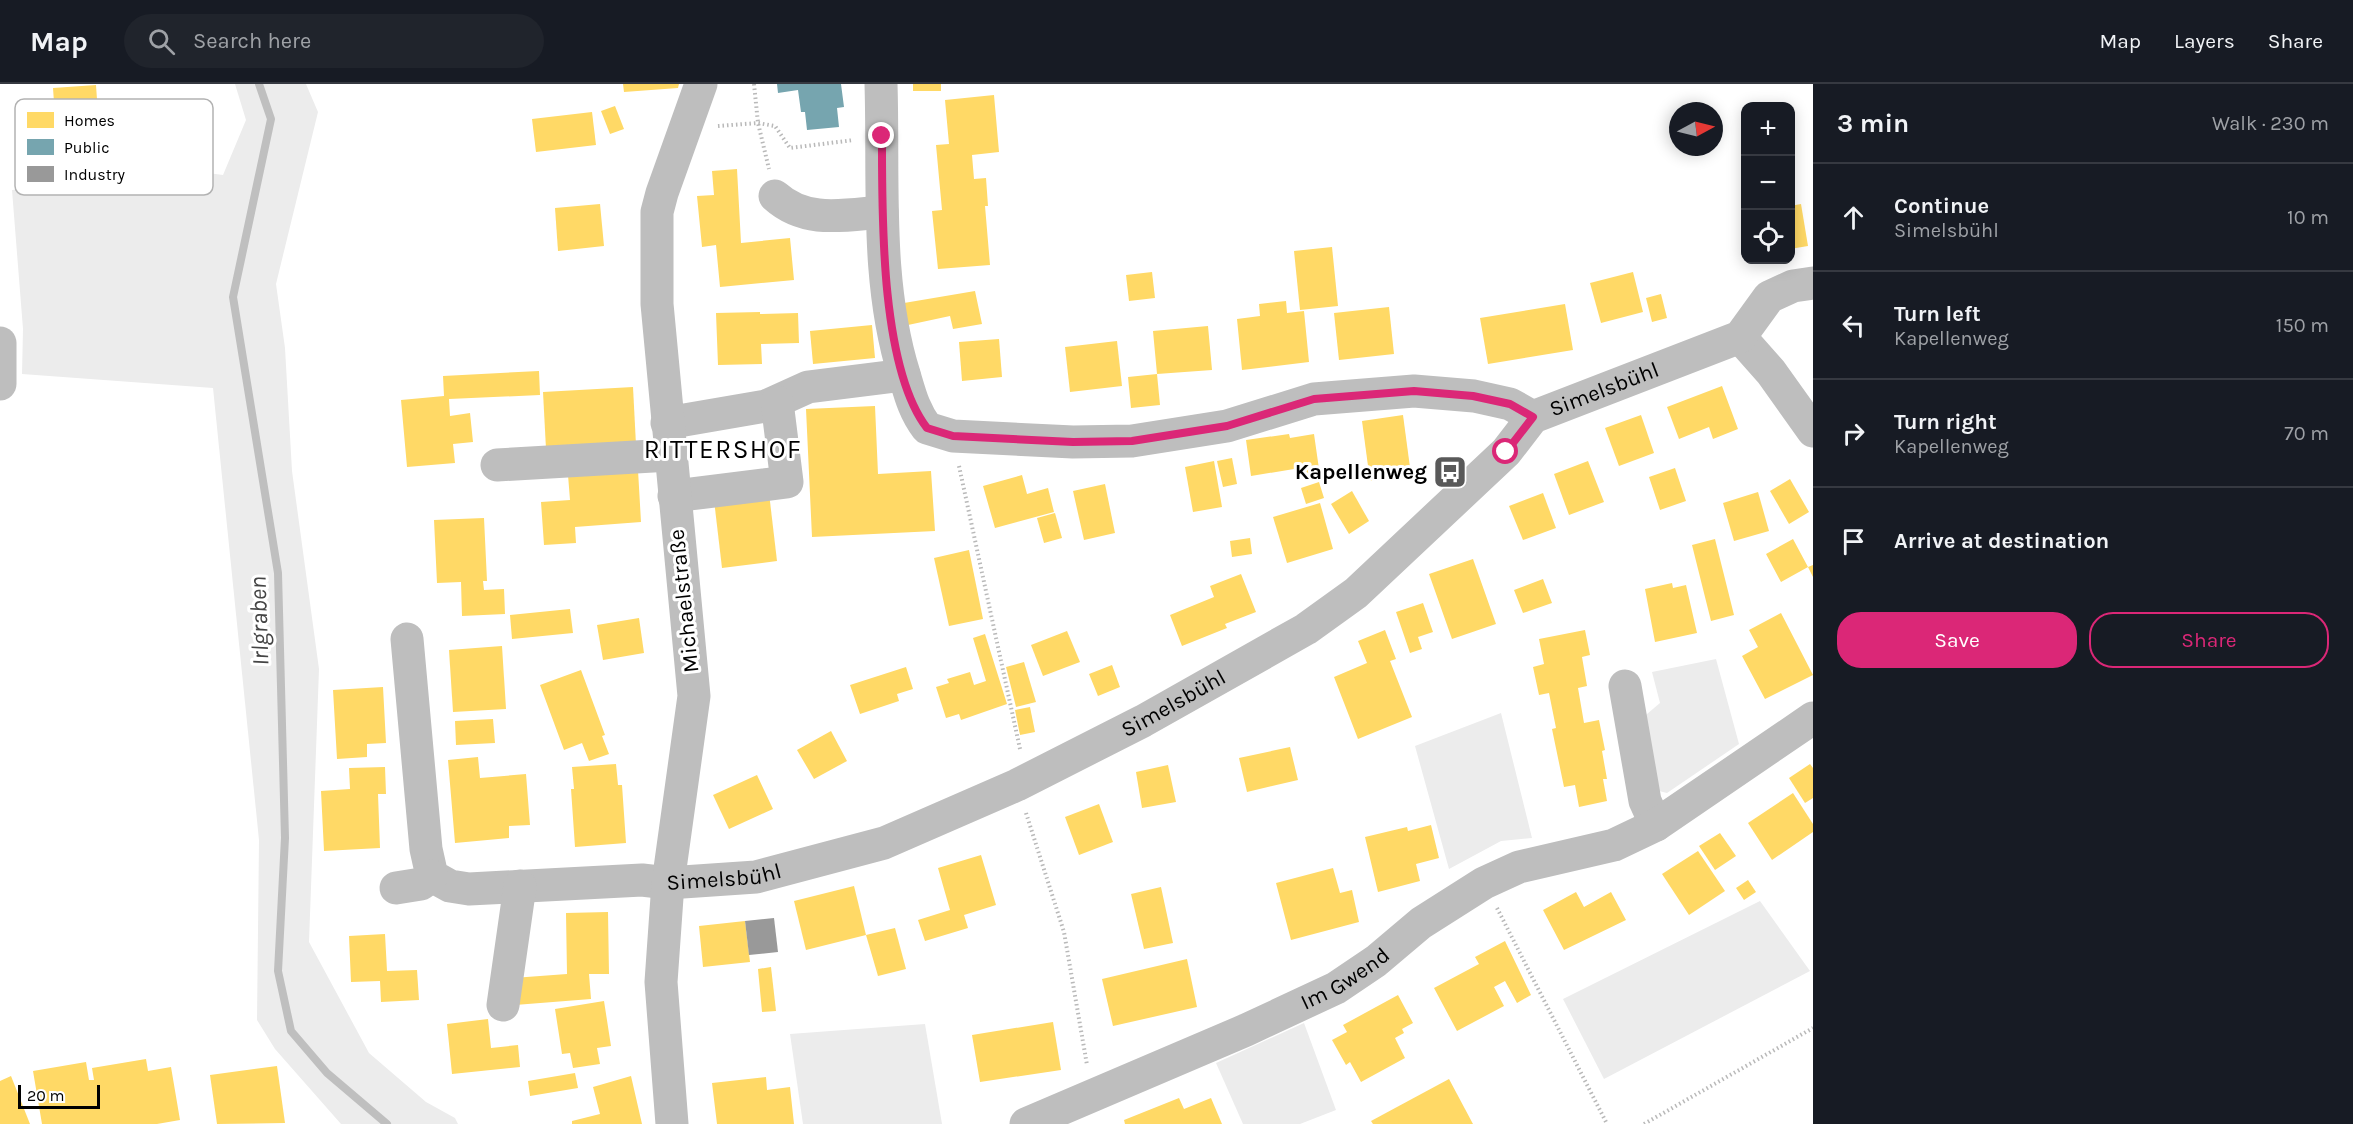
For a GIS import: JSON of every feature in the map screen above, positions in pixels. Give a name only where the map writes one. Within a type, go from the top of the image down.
[{"type":"street","name":"Michaelstraße","points":[[672,1124],[661,982],[668,883],[694,696],[657,304],[657,212],[701,84]]},
{"type":"street","points":[[881,84],[882,212],[887,282],[897,352],[912,403],[927,428],[953,436],[1073,442],[1132,441],[1227,426],[1314,399],[1414,391],[1483,398],[1510,404],[1533,417]]},
{"type":"street","points":[[775,196],[788,208],[804,215],[830,217],[882,212]]},
{"type":"street","points":[[1813,284],[1793,286],[1769,297],[1740,337],[1771,372],[1813,431]]},
{"type":"street","name":"Simelsbühl","points":[[432,876],[450,886],[469,889],[642,880],[668,883],[756,877],[884,843],[1022,782],[1143,721],[1306,629],[1356,593],[1506,452],[1533,417],[1740,337]]},
{"type":"street","points":[[0,343],[0,384]]},
{"type":"street","points":[[667,423],[777,402],[808,387],[904,375]]},
{"type":"street","points":[[674,496],[787,482],[777,402]]},
{"type":"street","points":[[497,465],[670,455]]},
{"type":"street","points":[[396,888],[421,884],[432,876],[426,849],[407,639]]},
{"type":"street","points":[[1625,686],[1645,801],[1656,825]]},
{"type":"street","name":"Im Gwend","points":[[1026,1124],[1336,988],[1376,961],[1421,923],[1484,883],[1519,867],[1614,845],[1656,825],[1813,718]]},
{"type":"street","points":[[503,1005],[520,886]]},
{"type":"path","points":[[754,84],[758,123],[775,196]]},
{"type":"path","points":[[684,129],[758,123],[775,126],[790,148],[882,136]]},
{"type":"path","points":[[953,436],[1022,782],[1064,932],[1089,1076],[1082,1101]]},
{"type":"path","points":[[1484,883],[1607,1124]]},
{"type":"path","points":[[1644,1124],[1813,1028]]},
{"type":"shaded area","points":[[235,84],[306,84],[318,112],[276,284],[285,348],[292,471],[319,669],[309,942],[369,1053],[426,1102],[455,1118],[458,1124],[341,1124],[275,1049],[257,1020],[259,840],[213,388],[22,374],[23,329],[12,190],[15,190],[15,195],[213,195],[213,174],[223,175],[246,120]]},
{"type":"shaded area","points":[[1716,659],[1739,744],[1667,793],[1651,789],[1640,720],[1660,703],[1652,672]]},
{"type":"shaded area","points":[[1501,713],[1532,838],[1501,841],[1449,869],[1415,746]]},
{"type":"shaded area","points":[[1760,901],[1810,971],[1604,1079],[1563,999]]},
{"type":"shaded area","points":[[1304,1023],[1336,1110],[1300,1124],[1243,1124],[1216,1063]]},
{"type":"shaded area","points":[[925,1024],[942,1124],[803,1124],[790,1034]]},
{"type":"building: Homes","points":[[623,84],[679,84],[678,88],[624,92]]},
{"type":"building: Homes","points":[[913,84],[941,84],[941,91],[913,91]]},
{"type":"building: Homes","points":[[96,85],[97,99],[54,99],[53,88]]},
{"type":"building: Homes","points":[[994,95],[999,152],[972,155],[974,179],[986,178],[988,206],[985,206],[990,265],[938,269],[932,211],[942,210],[936,145],[949,144],[945,100]]},
{"type":"building: Homes","points":[[615,106],[624,129],[610,134],[601,111]]},
{"type":"building: Homes","points":[[592,112],[596,145],[536,152],[532,119]]},
{"type":"building: Homes","points":[[737,169],[741,243],[790,238],[794,280],[720,287],[716,245],[702,247],[697,196],[714,195],[712,171]]},
{"type":"building: Homes","points":[[600,204],[604,246],[558,251],[555,208]]},
{"type":"building: Homes","points":[[1801,204],[1808,246],[1795,248],[1795,210],[1795,205]]},
{"type":"building: Homes","points":[[1332,247],[1338,306],[1300,310],[1294,251]]},
{"type":"building: Homes","points":[[1152,272],[1155,298],[1129,301],[1126,275]]},
{"type":"building: Homes","points":[[1633,272],[1643,312],[1601,323],[1590,283]]},
{"type":"building: Homes","points":[[975,291],[982,324],[953,329],[950,316],[908,325],[904,303]]},
{"type":"building: Homes","points":[[1661,294],[1667,318],[1652,322],[1646,298]]},
{"type":"building: Homes","points":[[1286,301],[1287,313],[1304,311],[1309,362],[1242,370],[1237,319],[1260,316],[1259,304]]},
{"type":"building: Homes","points":[[1565,304],[1573,350],[1488,364],[1480,318]]},
{"type":"building: Homes","points":[[1389,307],[1394,354],[1339,360],[1334,313]]},
{"type":"building: Homes","points":[[760,312],[760,314],[798,313],[799,343],[761,344],[762,364],[718,365],[716,313]]},
{"type":"building: Homes","points":[[872,325],[875,358],[813,364],[810,331]]},
{"type":"building: Homes","points":[[1208,326],[1212,370],[1157,374],[1153,331]]},
{"type":"building: Homes","points":[[999,339],[1002,377],[962,381],[959,342]]},
{"type":"building: Homes","points":[[1117,341],[1122,386],[1070,392],[1065,347]]},
{"type":"building: Homes","points":[[539,371],[540,395],[449,399],[450,416],[470,413],[473,442],[453,444],[455,463],[407,467],[401,400],[444,396],[443,376]]},
{"type":"building: Homes","points":[[1157,374],[1160,405],[1131,408],[1128,377]]},
{"type":"building: Homes","points":[[1722,386],[1738,429],[1713,439],[1709,427],[1679,439],[1667,407]]},
{"type":"building: Homes","points":[[633,387],[636,445],[546,449],[543,392]]},
{"type":"building: Homes","points":[[875,406],[878,474],[931,471],[935,531],[812,537],[806,409]]},
{"type":"building: Homes","points":[[1403,415],[1411,475],[1370,481],[1362,421]]},
{"type":"building: Homes","points":[[1641,415],[1654,453],[1619,466],[1605,428]]},
{"type":"building: Homes","points":[[1289,434],[1290,438],[1314,434],[1320,476],[1296,479],[1294,469],[1251,476],[1246,440]]},
{"type":"building: Homes","points":[[1232,458],[1237,484],[1223,487],[1217,461]]},
{"type":"building: Homes","points":[[1214,461],[1222,507],[1193,512],[1185,467]]},
{"type":"building: Homes","points":[[1588,461],[1604,502],[1569,515],[1554,474]]},
{"type":"building: Homes","points":[[1675,468],[1686,501],[1660,510],[1649,477]]},
{"type":"building: Homes","points":[[638,470],[641,522],[575,527],[576,543],[544,545],[541,502],[570,500],[568,475]]},
{"type":"building: Homes","points":[[1022,475],[1027,494],[1048,488],[1054,512],[995,528],[983,486]]},
{"type":"building: Homes","points":[[1790,479],[1809,512],[1789,524],[1770,491]]},
{"type":"building: Homes","points":[[1319,482],[1324,498],[1306,504],[1301,488]]},
{"type":"building: Homes","points":[[1105,484],[1115,533],[1084,540],[1073,491]]},
{"type":"building: Homes","points":[[1352,491],[1369,521],[1349,534],[1331,504]]},
{"type":"building: Homes","points":[[1758,492],[1769,531],[1734,541],[1723,503]]},
{"type":"building: Homes","points":[[769,493],[777,561],[722,568],[714,500]]},
{"type":"building: Homes","points":[[1543,493],[1556,528],[1523,540],[1509,506]]},
{"type":"building: Homes","points":[[1320,503],[1333,549],[1287,563],[1273,517]]},
{"type":"building: Homes","points":[[1055,513],[1062,538],[1044,543],[1037,518]]},
{"type":"building: Homes","points":[[484,518],[487,581],[483,581],[484,590],[504,589],[505,614],[462,616],[461,582],[437,583],[434,520]]},
{"type":"building: Homes","points":[[1250,538],[1252,554],[1232,557],[1230,541]]},
{"type":"building: Homes","points":[[1715,539],[1734,615],[1711,621],[1692,545]]},
{"type":"building: Homes","points":[[1793,539],[1808,567],[1781,582],[1766,554]]},
{"type":"building: Homes","points":[[969,550],[983,619],[949,626],[934,558]]},
{"type":"building: Homes","points":[[1473,559],[1496,624],[1452,639],[1429,574]]},
{"type":"building: Homes","points":[[1813,565],[1813,577],[1808,567]]},
{"type":"building: Homes","points":[[1241,574],[1256,612],[1225,624],[1227,628],[1182,646],[1170,615],[1214,597],[1210,586]]},
{"type":"building: Homes","points":[[1543,579],[1552,603],[1523,613],[1514,590]]},
{"type":"building: Homes","points":[[1672,583],[1673,588],[1686,585],[1697,633],[1655,642],[1645,589]]},
{"type":"building: Homes","points":[[1423,603],[1433,632],[1418,637],[1422,649],[1410,653],[1396,612]]},
{"type":"building: Homes","points":[[570,609],[573,633],[512,639],[510,615]]},
{"type":"building: Homes","points":[[1781,613],[1813,675],[1765,699],[1742,656],[1758,647],[1749,630]]},
{"type":"building: Homes","points":[[639,618],[644,653],[603,660],[597,625]]},
{"type":"building: Homes","points":[[1385,630],[1396,659],[1390,661],[1412,717],[1358,739],[1334,677],[1367,663],[1358,641]]},
{"type":"building: Homes","points":[[1585,630],[1590,655],[1582,657],[1587,686],[1578,688],[1584,723],[1599,720],[1605,750],[1602,751],[1607,779],[1603,779],[1607,801],[1579,807],[1575,785],[1564,787],[1552,729],[1556,728],[1549,693],[1539,695],[1533,667],[1544,664],[1539,639]]},
{"type":"building: Homes","points":[[1067,631],[1080,662],[1043,676],[1031,645]]},
{"type":"building: Homes","points":[[985,634],[1007,704],[961,720],[959,714],[946,718],[936,687],[949,683],[947,679],[970,672],[974,685],[986,681],[973,638]]},
{"type":"building: Homes","points":[[502,646],[506,709],[453,712],[449,650]]},
{"type":"building: Homes","points":[[1024,662],[1036,702],[1016,707],[1006,667]]},
{"type":"building: Homes","points":[[1112,665],[1120,687],[1098,696],[1089,674]]},
{"type":"building: Homes","points":[[906,667],[913,689],[897,694],[899,701],[860,714],[850,685]]},
{"type":"building: Homes","points":[[581,670],[605,735],[602,736],[609,754],[589,761],[582,743],[564,750],[540,685]]},
{"type":"building: Homes","points":[[383,687],[386,743],[367,744],[367,757],[337,759],[333,690]]},
{"type":"building: Homes","points":[[1030,707],[1035,732],[1020,735],[1015,710]]},
{"type":"building: Homes","points":[[493,719],[495,743],[456,745],[455,721]]},
{"type":"building: Homes","points":[[831,731],[847,761],[814,779],[797,750]]},
{"type":"building: Homes","points":[[1290,747],[1298,780],[1247,792],[1239,758]]},
{"type":"building: Homes","points":[[478,757],[480,778],[526,774],[530,825],[509,826],[509,838],[455,843],[448,760]]},
{"type":"building: Homes","points":[[616,764],[618,785],[622,785],[626,843],[575,847],[571,789],[574,789],[572,767]]},
{"type":"building: Homes","points":[[1810,764],[1813,768],[1813,798],[1805,803],[1789,778]]},
{"type":"building: Homes","points":[[1168,765],[1176,802],[1142,808],[1136,772]]},
{"type":"building: Homes","points":[[385,767],[386,794],[378,794],[380,848],[324,851],[321,791],[350,789],[349,768]]},
{"type":"building: Homes","points":[[757,775],[773,809],[729,829],[713,795]]},
{"type":"building: Homes","points":[[1793,793],[1813,824],[1813,832],[1772,860],[1748,823]]},
{"type":"building: Homes","points":[[1099,804],[1113,842],[1079,855],[1065,817]]},
{"type":"building: Homes","points":[[1431,825],[1439,858],[1416,864],[1420,881],[1378,892],[1365,837],[1407,827],[1408,831]]},
{"type":"building: Homes","points":[[1720,833],[1736,856],[1715,870],[1699,846]]},
{"type":"building: Homes","points":[[1698,851],[1725,891],[1689,915],[1662,874]]},
{"type":"building: Homes","points":[[981,855],[996,905],[964,915],[968,928],[925,941],[918,920],[950,910],[938,868]]},
{"type":"building: Homes","points":[[1333,868],[1340,893],[1352,890],[1359,922],[1291,940],[1276,883]]},
{"type":"building: Homes","points":[[1748,880],[1756,892],[1744,900],[1736,888]]},
{"type":"building: Homes","points":[[854,886],[866,935],[806,950],[794,901]]},
{"type":"building: Homes","points":[[1161,887],[1173,943],[1144,949],[1131,894]]},
{"type":"building: Homes","points":[[1576,892],[1584,907],[1611,892],[1626,920],[1564,950],[1543,910]]},
{"type":"building: Homes","points":[[608,912],[609,974],[589,974],[591,999],[515,1005],[513,978],[567,974],[566,913]]},
{"type":"building: Homes","points":[[745,921],[750,962],[703,967],[699,926]]},
{"type":"building: Homes","points":[[895,928],[906,969],[878,976],[866,935]]},
{"type":"building: Homes","points":[[385,934],[387,971],[417,970],[419,1000],[381,1002],[380,981],[351,982],[349,936]]},
{"type":"building: Homes","points":[[1505,941],[1531,995],[1517,1003],[1505,981],[1494,987],[1504,1006],[1457,1031],[1434,988],[1479,964],[1475,957]]},
{"type":"building: Homes","points":[[1187,959],[1197,1007],[1113,1026],[1102,979]]},
{"type":"building: Homes","points":[[771,967],[776,1011],[762,1012],[758,969]]},
{"type":"building: Homes","points":[[1398,995],[1413,1023],[1402,1029],[1404,1033],[1395,1038],[1405,1058],[1361,1082],[1350,1062],[1346,1065],[1332,1040],[1347,1032],[1343,1025]]},
{"type":"building: Homes","points":[[604,1001],[611,1046],[597,1048],[600,1064],[573,1068],[570,1053],[562,1054],[555,1009]]},
{"type":"building: Homes","points":[[488,1019],[491,1048],[518,1045],[520,1067],[452,1074],[447,1024]]},
{"type":"building: Homes","points":[[1053,1022],[1061,1070],[980,1082],[972,1035]]},
{"type":"building: Homes","points":[[146,1059],[148,1071],[171,1067],[180,1120],[157,1124],[42,1124],[33,1071],[86,1062],[89,1080],[94,1080],[92,1068]]},
{"type":"building: Homes","points":[[277,1066],[285,1123],[217,1124],[210,1075]]},
{"type":"building: Homes","points":[[575,1073],[578,1088],[530,1096],[528,1081]]},
{"type":"building: Homes","points":[[11,1076],[30,1124],[0,1124],[0,1081]]},
{"type":"building: Homes","points":[[631,1076],[642,1124],[572,1124],[572,1121],[600,1114],[593,1087]]},
{"type":"building: Homes","points":[[766,1077],[767,1090],[790,1087],[794,1124],[717,1124],[712,1083]]},
{"type":"building: Homes","points":[[1449,1079],[1473,1124],[1373,1124],[1371,1121]]},
{"type":"building: Homes","points":[[1179,1098],[1184,1109],[1211,1098],[1222,1124],[1125,1124],[1124,1120]]},
{"type":"building: Public","points":[[777,84],[841,84],[844,107],[837,108],[839,127],[807,130],[805,112],[801,112],[798,90],[778,93]]},
{"type":"building: Industry","points":[[774,918],[778,952],[749,955],[745,921]]},
{"type":"waterway","name":"Irlgraben","points":[[259,84],[271,119],[233,297],[278,573],[285,838],[278,971],[291,1031],[327,1073],[387,1124]]},
{"type":"place","name":"Kapellenweg","points":[[1450,472]]},
{"type":"district","name":"RITTERSHOF","points":[[723,449]]},
{"type":"route","points":[[882,136],[885,270],[897,352],[912,403],[927,428],[953,436],[1073,442],[1132,441],[1227,426],[1314,399],[1418,391],[1473,396],[1510,404],[1533,417],[1506,452]]}]
